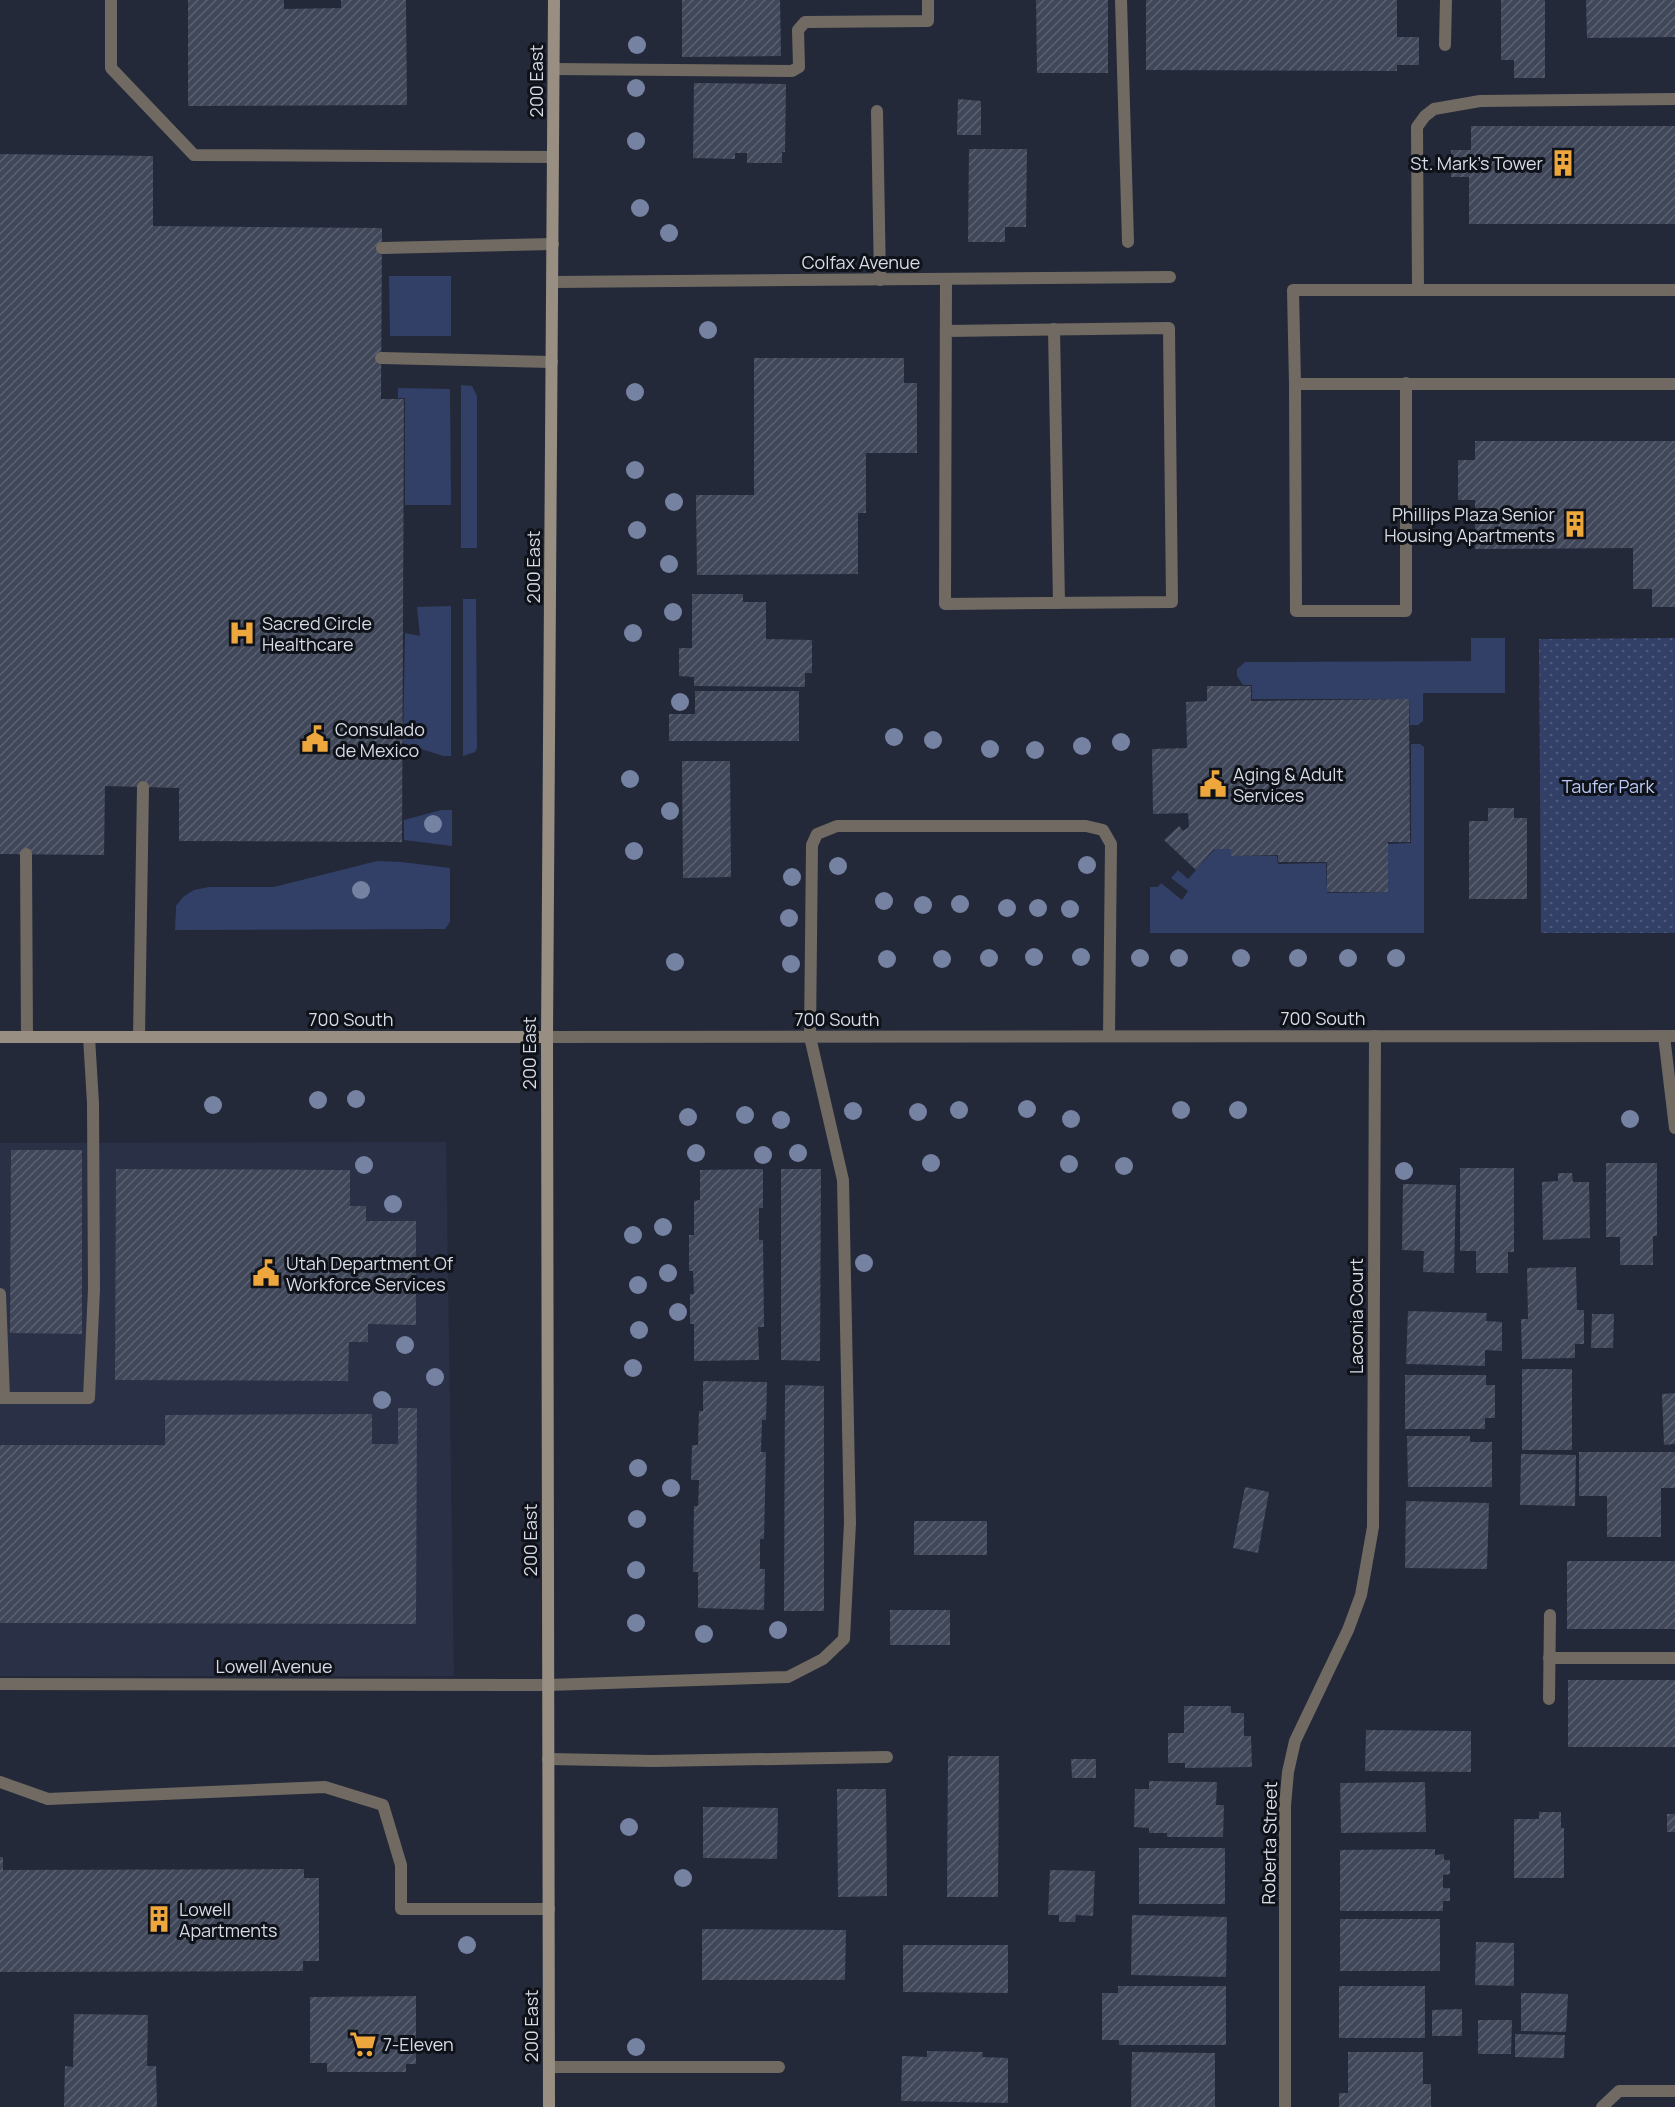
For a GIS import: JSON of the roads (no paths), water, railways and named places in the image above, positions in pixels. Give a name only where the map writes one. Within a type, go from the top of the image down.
[{"type":"street","points":[[111,0],[111,68],[194,155],[553,157]]},
{"type":"street","name":"200 East","points":[[549,2107],[547,1037],[554,0]]},
{"type":"street","points":[[554,69],[792,71],[799,67],[798,30],[805,22],[928,21],[928,0]]},
{"type":"street","points":[[1121,0],[1128,242]]},
{"type":"street","points":[[1445,45],[1446,0]]},
{"type":"street","points":[[1418,290],[1417,127],[1434,109],[1480,101],[1675,99]]},
{"type":"street","points":[[878,111],[880,280]]},
{"type":"street","points":[[382,248],[553,244]]},
{"type":"street","name":"Colfax Avenue","points":[[553,282],[1170,277]]},
{"type":"street","points":[[945,331],[1169,328],[1172,602],[945,604],[945,331],[946,279]]},
{"type":"street","points":[[1407,383],[1406,611],[1296,611],[1293,290],[1675,290]]},
{"type":"street","points":[[1054,329],[1059,603]]},
{"type":"street","points":[[381,358],[552,362]]},
{"type":"street","points":[[1295,384],[1675,384]]},
{"type":"street","points":[[139,1037],[143,787]]},
{"type":"street","name":"Lowell Avenue","points":[[0,1684],[548,1685],[788,1677],[823,1659],[844,1639],[850,1523],[843,1180],[810,1037],[812,846],[817,834],[837,826],[1086,826],[1103,830],[1111,844],[1109,1036]]},
{"type":"street","points":[[26,854],[27,1037]]},
{"type":"street","name":"Laconia Court","points":[[1361,1595],[1373,1527],[1374,1496],[1375,1036]]},
{"type":"street","points":[[1669,1036],[1675,1128]]},
{"type":"street","name":"700 South","points":[[0,1037],[1669,1036]]},
{"type":"street","points":[[0,1294],[2,1398],[89,1398],[94,1289],[93,1103],[89,1037]]},
{"type":"street","name":"Roberta Street","points":[[1285,2107],[1285,1818],[1288,1773],[1295,1741],[1348,1630],[1361,1595]]},
{"type":"street","points":[[1549,1698],[1550,1615]]},
{"type":"street","points":[[1549,1658],[1675,1658]]},
{"type":"street","points":[[548,1760],[654,1761],[887,1757]]},
{"type":"street","points":[[0,1782],[48,1799],[325,1787],[383,1805],[401,1864],[401,1909],[549,1909]]},
{"type":"street","points":[[549,2067],[779,2067]]},
{"type":"street","points":[[1602,2107],[1619,2091],[1675,2091]]},
{"type":"place","name":"St. Mark's Tower","points":[[1563,163]]},
{"type":"place","name":"Phillips Plaza Senior Housing Apartments","points":[[1575,524]]},
{"type":"place","name":"Sacred Circle Healthcare","points":[[242,633]]},
{"type":"place","name":"Consulado de Mexico","points":[[315,739]]},
{"type":"place","name":"Aging & Adult Services","points":[[1213,784]]},
{"type":"place","name":"Utah Department Of Workforce Services","points":[[266,1273]]},
{"type":"place","name":"Lowell Apartments","points":[[159,1919]]},
{"type":"place","name":"7-Eleven","points":[[363,2044]]},
{"type":"park label","name":"Taufer Park","points":[[1608,786]]}]
